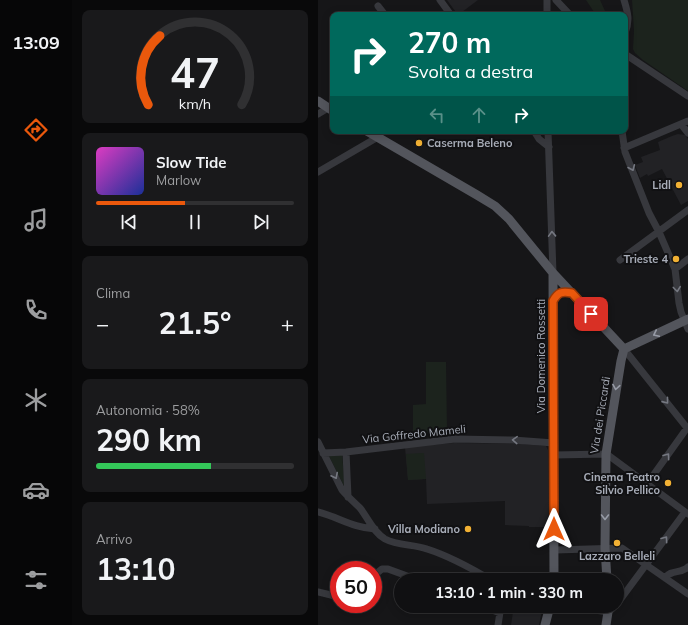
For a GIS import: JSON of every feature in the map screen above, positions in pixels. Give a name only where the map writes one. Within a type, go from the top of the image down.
[{"type":"main road","points":[[318,101],[330,109]]},
{"type":"main road","points":[[372,134],[495,206],[509,219],[553,273],[624,349],[687,323]]},
{"type":"main road","name":"Via Domenico Rossetti","points":[[553,273],[554,573]]},
{"type":"main road","points":[[553,301],[562,292],[572,293]]},
{"type":"main road","name":"Via dei Piccardi","points":[[606,573],[606,454],[624,349]]},
{"type":"main road","points":[[545,625],[548,613]]},
{"type":"main road","points":[[606,625],[610,613]]},
{"type":"street","points":[[440,0],[449,12]]},
{"type":"street","points":[[547,0],[547,12]]},
{"type":"street","points":[[556,0],[567,12]]},
{"type":"street","points":[[624,0],[627,12]]},
{"type":"street","points":[[378,6],[383,12]]},
{"type":"street","points":[[628,56],[688,96]]},
{"type":"street","points":[[318,114],[330,109]]},
{"type":"street","points":[[624,148],[685,122],[688,134]]},
{"type":"street","points":[[536,134],[539,139],[549,147]]},
{"type":"street","name":"Via Domenico Rossetti","points":[[548,134],[553,273]]},
{"type":"street","points":[[622,134],[624,148],[649,212],[675,269],[679,303],[687,323]]},
{"type":"street","points":[[318,172],[378,137]]},
{"type":"street","points":[[620,260],[688,210]]},
{"type":"street","points":[[675,269],[688,259]]},
{"type":"street","points":[[624,349],[688,428],[647,484]]},
{"type":"street","name":"Via Goffredo Mameli","points":[[324,453],[346,452],[455,439],[512,440],[554,443]]},
{"type":"street","points":[[318,442],[342,490],[359,507],[380,535],[385,539],[403,545],[426,548],[479,573]]},
{"type":"street","points":[[346,452],[348,497]]},
{"type":"street","points":[[554,455],[606,454],[611,456],[686,513],[624,592]]},
{"type":"street","points":[[318,512],[360,528],[375,529]]},
{"type":"street","points":[[555,550],[622,548],[688,594]]},
{"type":"street","points":[[665,578],[669,573],[684,571],[688,567]]},
{"type":"street","points":[[382,569],[388,569],[399,573]]},
{"type":"street","points":[[318,592],[330,595]]},
{"type":"street","points":[[498,625],[500,613]]},
{"type":"shaded area","points":[[447,0],[478,0],[462,12],[456,12]]},
{"type":"shaded area","points":[[586,0],[600,0],[605,11],[594,12]]},
{"type":"shaded area","points":[[632,0],[688,0],[688,91],[635,53],[633,49],[634,31]]},
{"type":"shaded area","name":"Lidl","points":[[678,134],[685,135],[688,139],[688,201],[681,205],[662,169],[640,178],[635,165],[643,162],[641,157],[660,150],[658,142]]},
{"type":"shaded area","points":[[426,362],[446,362],[447,431],[413,435],[413,405],[426,404]]},
{"type":"shaded area","points":[[454,443],[523,444],[546,446],[548,450],[549,527],[505,525],[505,501],[427,504],[426,479],[408,480],[405,447]]},
{"type":"shaded area","points":[[424,453],[426,479],[408,480],[406,454]]},
{"type":"shaded area","points":[[342,455],[345,488],[329,456]]},
{"type":"shaded area","points":[[513,613],[542,613],[539,625],[511,625]]},
{"type":"place","name":"Caserma Beleno","points":[[419,143]]},
{"type":"place","name":"Lidl","points":[[679,185]]},
{"type":"place","name":"Trieste 4","points":[[676,259]]},
{"type":"place","name":"Cinema Teatro Silvio Pellico","points":[[668,483]]},
{"type":"place","name":"Villa Modiano","points":[[468,529]]},
{"type":"place","name":"Lazzaro Belleli","points":[[617,543]]},
{"type":"route","points":[[554,529],[553,301],[562,292],[572,293],[591,314]]}]
